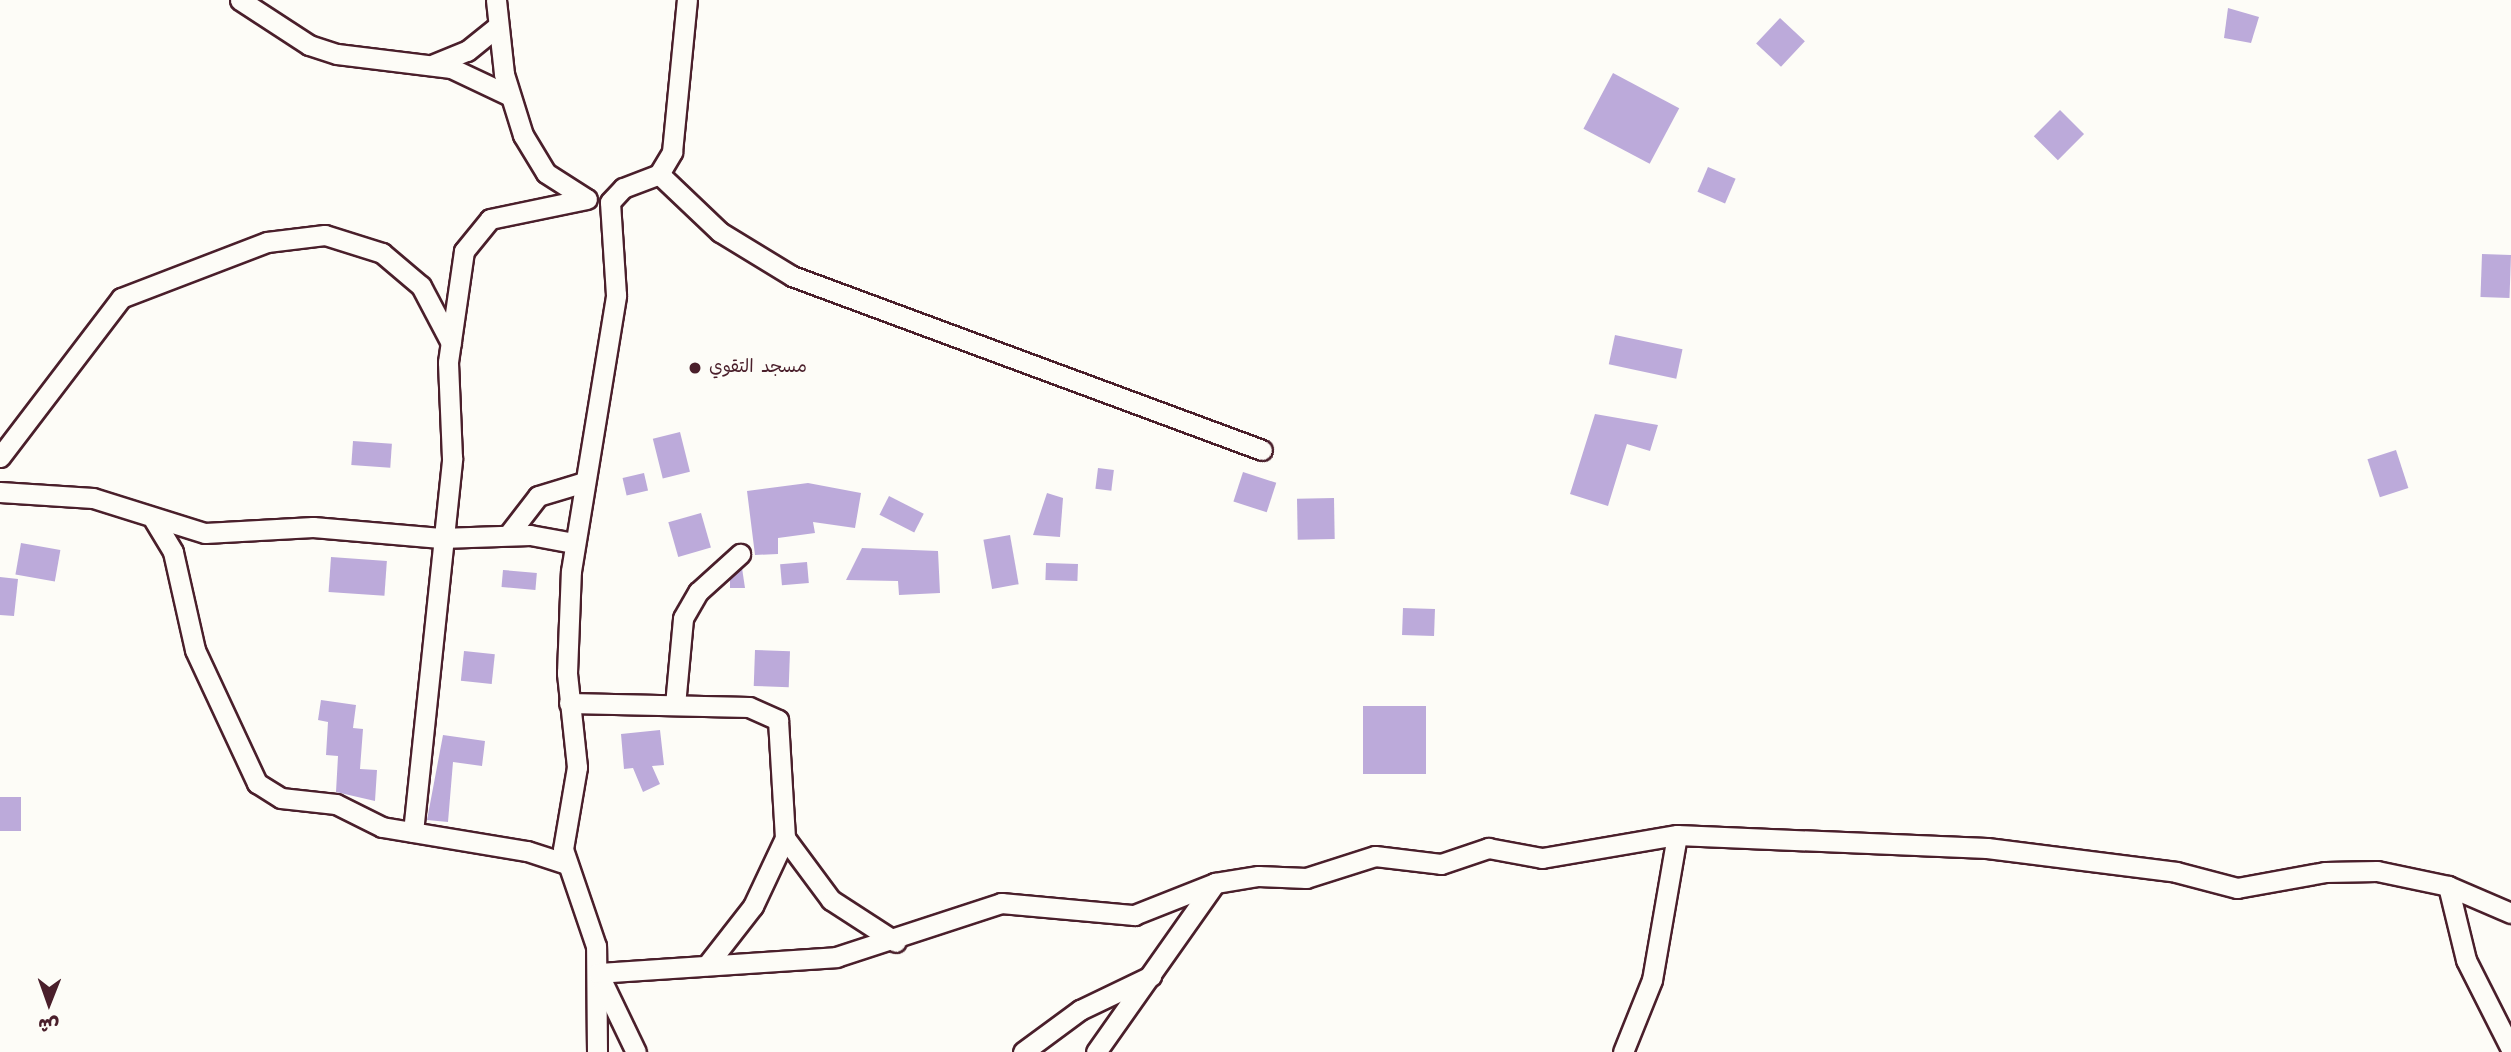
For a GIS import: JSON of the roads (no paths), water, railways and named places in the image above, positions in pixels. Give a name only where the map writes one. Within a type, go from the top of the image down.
[{"type":"street","points":[[240,0],[309,45],[337,54],[429,65],[471,74],[508,95]]},
{"type":"street","points":[[496,0],[508,95],[546,173],[586,199]]},
{"type":"street","points":[[597,1052],[592,1015],[598,973],[596,946],[565,863],[578,767],[569,703],[574,543],[616,295],[610,202],[624,188],[659,174],[672,152],[687,0]]},
{"type":"street","points":[[429,65],[467,51],[498,26]]},
{"type":"street","points":[[659,174],[720,232],[792,276],[1262,450]]},
{"type":"street","points":[[413,832],[441,537],[452,458],[451,343],[464,251],[478,227],[513,211],[586,199],[610,202]]},
{"type":"street","points":[[0,457],[121,298],[267,242],[326,235],[382,253],[421,286],[451,343]]},
{"type":"street","points":[[508,535],[538,496],[584,482]]},
{"type":"street","points":[[0,492],[93,499],[154,520],[205,533],[313,527],[441,537],[508,535],[574,543]]},
{"type":"street","points":[[154,520],[173,552],[195,650],[247,772],[281,798],[336,804],[382,827],[527,850],[565,863]]},
{"type":"street","points":[[674,705],[683,618],[698,592],[740,554]]},
{"type":"street","points":[[569,703],[760,708],[778,720],[785,838],[754,906],[706,965]]},
{"type":"street","points":[[598,973],[812,961],[896,942],[981,907],[1037,902],[1133,915],[1215,883],[1258,876],[1306,878],[1375,856],[1441,864],[1488,848],[1542,858],[1677,835],[1987,848],[2176,872],[2237,888],[2351,870],[2448,886],[2511,913]]},
{"type":"street","points":[[1623,1052],[1652,980],[1677,835]]},
{"type":"street","points":[[785,838],[831,900],[896,942]]},
{"type":"street","points":[[1097,1052],[1215,883]]},
{"type":"street","points":[[2448,886],[2470,972],[2511,1049]]},
{"type":"street","points":[[598,973],[627,1024],[636,1052]]},
{"type":"street","points":[[1023,1052],[1080,1010],[1151,976]]},
{"type":"street","points":[[627,1024],[652,1052]]},
{"type":"place","name":"مسجد التقوي","points":[[695,368]]}]
